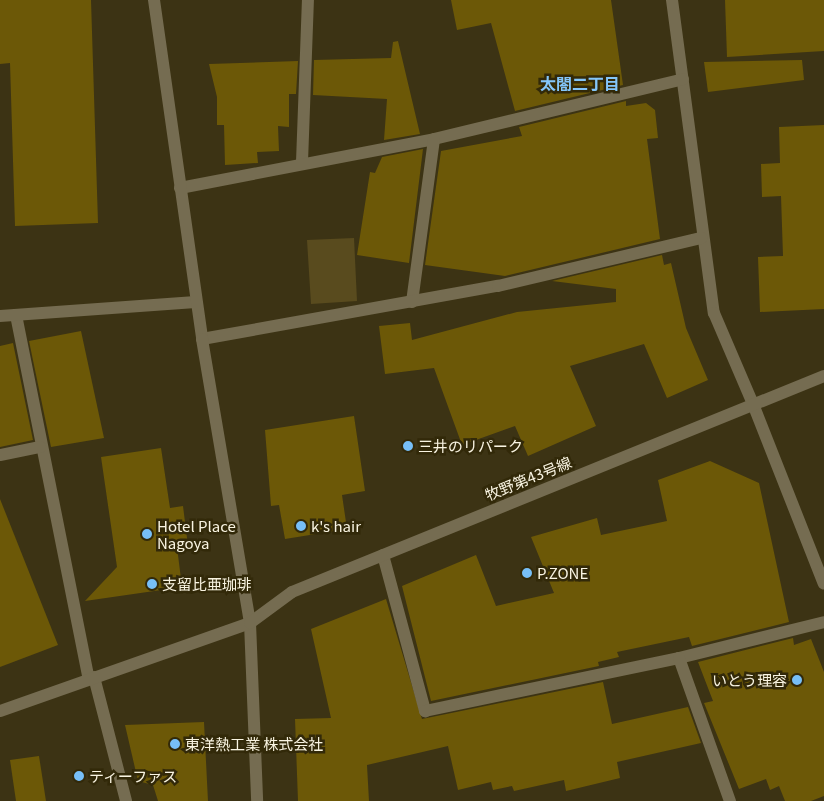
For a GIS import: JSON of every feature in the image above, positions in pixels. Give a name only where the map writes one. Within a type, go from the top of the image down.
[{"type":"street","points":[[154,0],[196,302],[250,623],[258,801]]},
{"type":"street","points":[[302,162],[308,0]]},
{"type":"street","points":[[672,0],[701,238],[714,313],[753,404],[824,584]]},
{"type":"street","points":[[180,188],[302,162],[434,139],[683,79]]},
{"type":"street","points":[[412,302],[434,139]]},
{"type":"street","points":[[202,339],[412,302],[701,238]]},
{"type":"street","points":[[0,316],[196,302]]},
{"type":"street","points":[[16,315],[40,447],[92,678],[126,801]]},
{"type":"street","name":"牧野第43号線","points":[[0,711],[250,623],[292,592],[824,376]]},
{"type":"street","points":[[0,455],[40,447]]},
{"type":"street","points":[[383,555],[425,711],[678,658],[824,622]]},
{"type":"street","points":[[678,658],[730,801]]},
{"type":"shaded area","points":[[354,238],[357,301],[311,304],[307,240]]},
{"type":"building","points":[[0,0],[91,0],[98,223],[15,226],[10,63],[0,64]]},
{"type":"building","points":[[451,0],[611,0],[623,85],[515,111],[491,23],[457,30]]},
{"type":"building","points":[[725,0],[824,0],[824,51],[727,57]]},
{"type":"building","points":[[398,41],[420,134],[384,140],[387,99],[313,95],[314,60],[391,58],[393,42]]},
{"type":"building","points":[[802,60],[804,80],[708,92],[704,62]]},
{"type":"building","points":[[298,61],[296,94],[289,94],[289,127],[278,126],[279,151],[257,152],[258,163],[225,165],[224,125],[217,125],[217,97],[209,64]]},
{"type":"building","points":[[626,101],[626,106],[646,103],[655,110],[658,138],[647,139],[660,239],[505,276],[425,265],[441,151],[522,136],[519,127]]},
{"type":"building","points":[[824,125],[824,309],[760,312],[758,257],[783,256],[781,196],[762,197],[761,164],[780,163],[779,127]]},
{"type":"building","points":[[423,149],[409,263],[357,255],[370,172],[375,173],[382,157]]},
{"type":"building","points":[[662,255],[664,265],[671,263],[686,328],[708,380],[667,398],[644,344],[570,366],[596,426],[528,456],[515,426],[462,445],[434,368],[385,374],[379,326],[410,323],[412,340],[517,312],[616,302],[616,289],[552,281]]},
{"type":"building","points":[[81,331],[104,438],[51,447],[29,341]]},
{"type":"building","points":[[13,343],[33,440],[0,447],[0,346]]},
{"type":"building","points":[[354,416],[365,491],[342,495],[347,529],[285,539],[279,505],[271,506],[265,430]]},
{"type":"building","points":[[161,448],[170,508],[183,506],[188,546],[177,547],[182,587],[85,601],[117,567],[101,457]]},
{"type":"building","points":[[710,461],[759,483],[789,622],[692,646],[689,637],[617,652],[619,657],[598,662],[599,666],[431,701],[402,586],[476,555],[496,606],[554,593],[531,537],[597,518],[601,535],[667,521],[658,480]]},
{"type":"building","points":[[0,499],[58,645],[0,667]]},
{"type":"building","points":[[386,599],[422,719],[603,682],[612,724],[688,707],[701,743],[617,762],[620,778],[566,791],[564,780],[514,791],[512,786],[493,790],[491,782],[458,790],[448,746],[367,765],[369,801],[298,801],[295,719],[331,718],[311,629]]},
{"type":"building","points":[[793,638],[794,645],[811,639],[824,672],[824,796],[811,801],[785,801],[779,786],[770,790],[766,779],[739,789],[704,703],[713,701],[698,662]]},
{"type":"building","points":[[204,722],[208,801],[158,801],[153,785],[138,781],[125,725]]},
{"type":"building","points":[[39,756],[46,801],[16,801],[10,760]]},
{"type":"place","name":"三井のリパーク","points":[[408,446]]},
{"type":"place","name":"k's hair","points":[[301,526]]},
{"type":"place","name":"Hotel Place Nagoya","points":[[147,534]]},
{"type":"place","name":"P.ZONE","points":[[527,573]]},
{"type":"place","name":"支留比亜珈琲","points":[[152,584]]},
{"type":"place","name":"いとう理容","points":[[797,680]]},
{"type":"place","name":"東洋熱工業 株式会社","points":[[175,744]]},
{"type":"place","name":"ティーファス","points":[[79,776]]},
{"type":"district","name":"太閤二丁目","points":[[580,83]]}]
